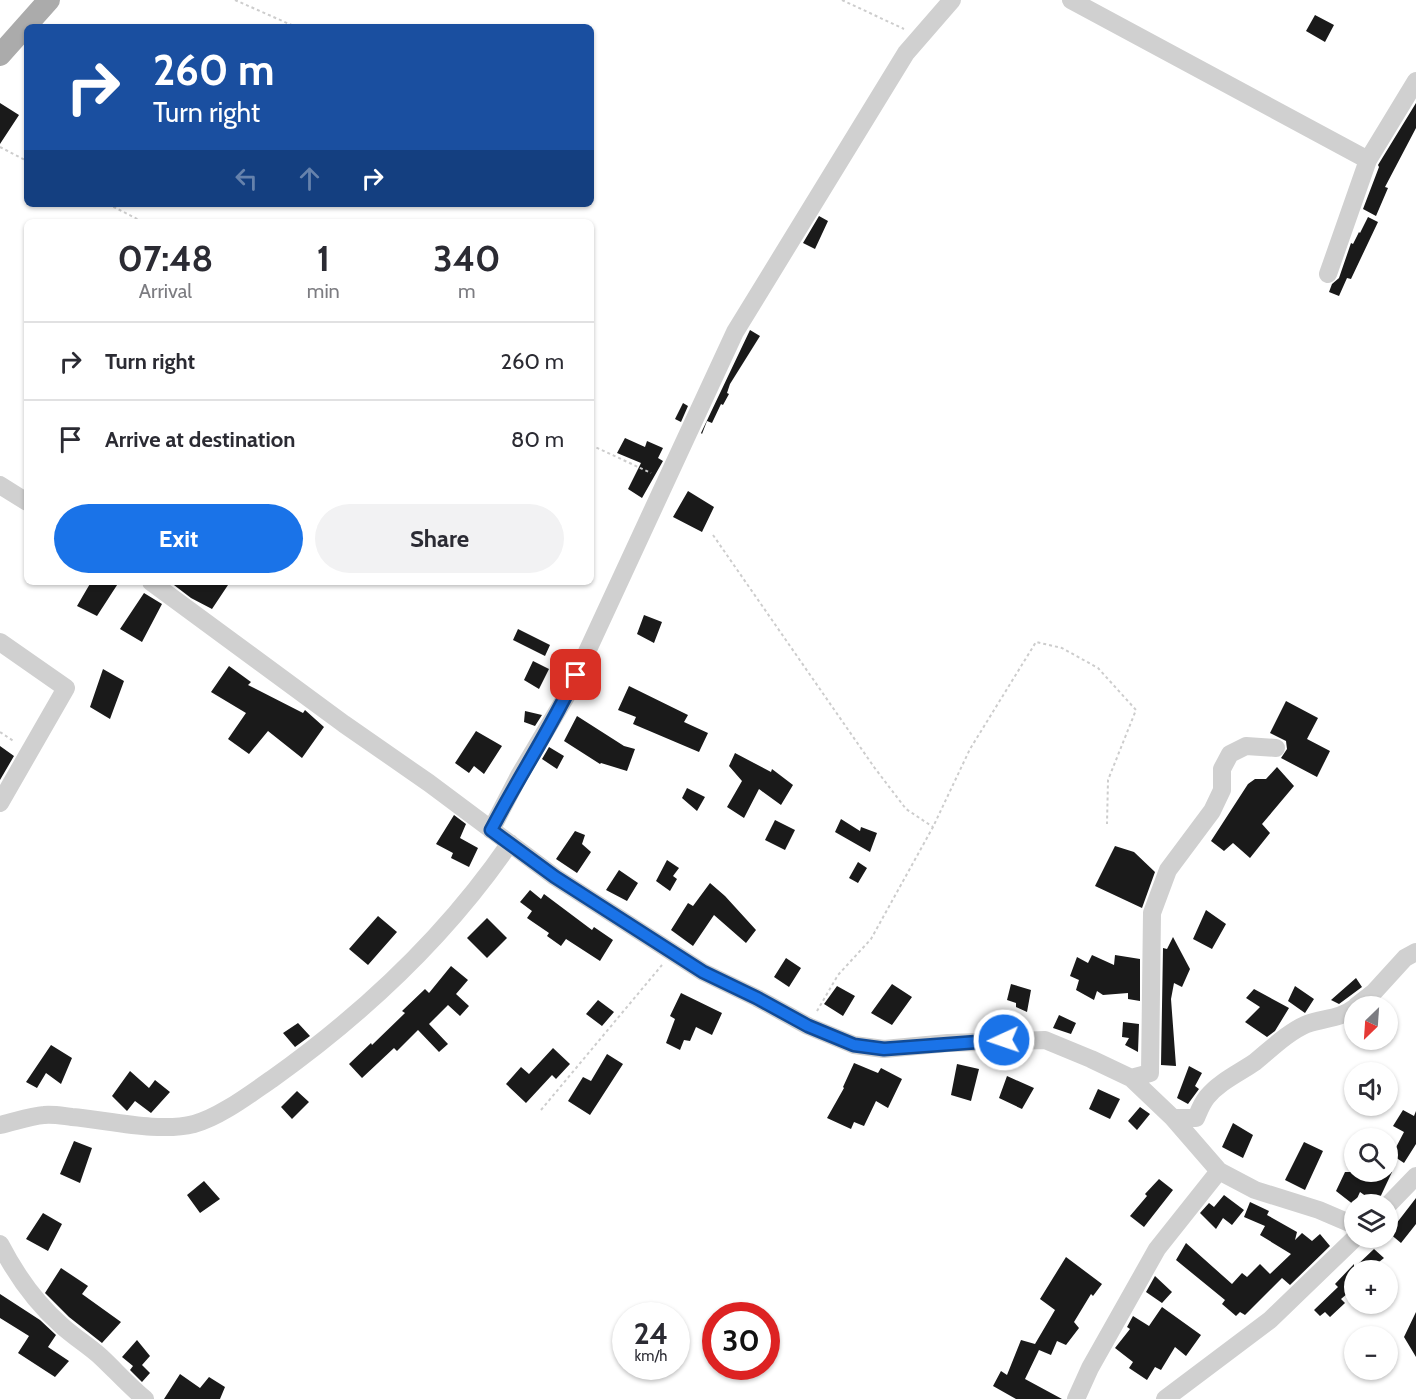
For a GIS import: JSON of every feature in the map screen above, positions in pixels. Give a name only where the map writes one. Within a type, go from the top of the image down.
[{"type":"main road","points":[[0,40],[35,0]]},
{"type":"main road","points":[[28,24],[49,0]]},
{"type":"main road","points":[[0,55],[24,28]]},
{"type":"street","points":[[491,830],[520,774],[567,695],[735,333],[906,52],[952,0]]},
{"type":"street","points":[[1071,0],[1368,160]]},
{"type":"street","points":[[1328,274],[1368,160],[1416,81]]},
{"type":"street","points":[[0,485],[24,500]]},
{"type":"street","points":[[155,585],[555,877],[703,972],[808,1026],[854,1045],[884,1049],[948,1043],[1045,1040],[1131,1078],[1173,1118],[1220,1171],[1255,1190],[1319,1210],[1344,1221]]},
{"type":"street","points":[[0,642],[66,688],[0,803]]},
{"type":"street","points":[[1131,1078],[1150,1073],[1152,913],[1168,870],[1212,811],[1222,790],[1222,769],[1230,754],[1246,746],[1276,748]]},
{"type":"street","points":[[0,1125],[45,1115],[128,1125],[184,1125],[194,1124],[237,1104],[293,1064],[354,1015],[428,945],[485,880],[510,843]]},
{"type":"street","points":[[1370,996],[1405,958],[1416,952]]},
{"type":"street","points":[[1173,1118],[1196,1118],[1207,1097],[1233,1075],[1253,1063],[1290,1034],[1308,1024],[1344,1014]]},
{"type":"street","points":[[1076,1399],[1090,1368],[1157,1249],[1220,1171]]},
{"type":"street","points":[[1398,1195],[1416,1176]]},
{"type":"street","points":[[0,1244],[14,1270],[38,1303],[62,1326],[101,1357],[145,1399]]},
{"type":"street","points":[[1165,1399],[1270,1320],[1345,1248]]},
{"type":"path","points":[[235,0],[290,24]]},
{"type":"path","points":[[842,0],[920,37]]},
{"type":"path","points":[[0,147],[24,159]]},
{"type":"path","points":[[114,207],[137,219]]},
{"type":"path","points":[[594,446],[666,480]]},
{"type":"path","points":[[713,535],[874,767],[906,809],[933,827]]},
{"type":"path","points":[[808,1026],[838,975],[871,939],[933,827],[970,749],[1036,642],[1062,648],[1098,668],[1136,710],[1108,780],[1107,824]]},
{"type":"path","points":[[541,1110],[673,952]]},
{"type":"building","points":[[1315,15],[1334,25],[1325,42],[1306,31]]},
{"type":"building","points":[[0,103],[19,115],[0,144]]},
{"type":"building","points":[[1416,103],[1416,128],[1385,187],[1388,188],[1376,216],[1363,209],[1378,165]]},
{"type":"building","points":[[819,216],[828,221],[815,249],[803,243]]},
{"type":"building","points":[[1368,217],[1378,222],[1351,279],[1347,278],[1339,296],[1329,292],[1332,284],[1339,278],[1351,243],[1353,244]]},
{"type":"building","points":[[750,330],[760,336],[730,384],[727,393],[729,394],[723,405],[721,404],[712,423],[707,421],[702,434],[701,433]]},
{"type":"building","points":[[683,403],[688,406],[681,422],[675,419]]},
{"type":"building","points":[[625,438],[645,447],[647,441],[663,448],[658,458],[663,461],[642,498],[628,489],[641,463],[617,453]]},
{"type":"building","points":[[688,491],[714,507],[702,532],[673,517]]},
{"type":"building","points":[[89,585],[117,585],[97,616],[77,606]]},
{"type":"building","points":[[174,585],[228,585],[212,609],[191,598]]},
{"type":"building","points":[[144,593],[162,604],[142,642],[120,629]]},
{"type":"building","points":[[644,615],[662,622],[654,643],[637,634]]},
{"type":"building","points":[[518,629],[550,645],[545,656],[513,640]]},
{"type":"building","points":[[533,661],[549,669],[539,689],[524,680]]},
{"type":"building","points":[[229,666],[251,682],[248,685],[303,713],[305,710],[324,727],[302,758],[268,731],[249,754],[228,739],[246,713],[211,692]]},
{"type":"building","points":[[103,669],[124,681],[110,719],[90,707]]},
{"type":"building","points":[[629,686],[688,715],[684,722],[708,733],[699,752],[633,724],[636,717],[618,710]]},
{"type":"building","points":[[1286,701],[1318,718],[1307,739],[1330,751],[1317,777],[1281,758],[1287,749],[1286,741],[1270,733]]},
{"type":"building","points":[[525,711],[542,715],[535,726],[524,722]]},
{"type":"building","points":[[577,716],[624,746],[635,749],[627,771],[600,764],[564,741]]},
{"type":"building","points":[[476,731],[502,746],[484,774],[474,766],[469,773],[455,763]]},
{"type":"building","points":[[0,746],[14,756],[0,780]]},
{"type":"building","points":[[549,747],[564,756],[557,769],[542,759]]},
{"type":"building","points":[[735,753],[771,772],[772,769],[793,785],[781,805],[759,789],[744,818],[727,807],[742,781],[729,766]]},
{"type":"building","points":[[1277,767],[1294,786],[1262,824],[1270,833],[1250,858],[1233,843],[1224,851],[1211,841],[1248,784],[1255,779],[1266,779]]},
{"type":"building","points":[[687,788],[705,797],[697,811],[682,798]]},
{"type":"building","points":[[454,815],[466,824],[460,838],[478,848],[469,867],[451,858],[453,853],[436,844]]},
{"type":"building","points":[[841,819],[860,831],[861,827],[877,833],[870,852],[835,832]]},
{"type":"building","points":[[775,820],[795,830],[785,850],[765,840]]},
{"type":"building","points":[[575,831],[585,835],[582,844],[591,852],[577,873],[556,859]]},
{"type":"building","points":[[1115,846],[1134,852],[1155,872],[1142,908],[1095,886]]},
{"type":"building","points":[[667,860],[679,868],[673,876],[677,879],[670,891],[656,881]]},
{"type":"building","points":[[858,862],[867,868],[858,883],[849,878]]},
{"type":"building","points":[[619,870],[638,883],[627,901],[606,890]]},
{"type":"building","points":[[710,883],[756,930],[746,943],[714,915],[693,946],[671,930],[688,903],[693,906]]},
{"type":"building","points":[[530,890],[541,899],[544,894],[592,930],[594,927],[613,940],[600,961],[566,939],[561,946],[547,936],[549,933],[527,918],[532,911],[520,902]]},
{"type":"building","points":[[1206,910],[1226,924],[1212,949],[1193,939]]},
{"type":"building","points":[[378,916],[397,932],[368,965],[349,949]]},
{"type":"building","points":[[487,918],[507,938],[487,958],[467,938]]},
{"type":"building","points":[[1173,937],[1190,969],[1182,987],[1174,983],[1171,999],[1176,1066],[1161,1065],[1163,948],[1167,949]]},
{"type":"building","points":[[1092,955],[1114,965],[1115,955],[1140,959],[1140,1001],[1128,999],[1128,993],[1103,995],[1097,991],[1094,1000],[1076,990],[1079,980],[1070,976],[1077,957],[1088,963]]},
{"type":"building","points":[[786,958],[801,968],[789,987],[774,977]]},
{"type":"building","points":[[451,966],[468,980],[456,994],[469,1006],[460,1016],[448,1005],[429,1024],[448,1044],[439,1052],[418,1030],[397,1051],[394,1048],[362,1078],[349,1064],[405,1013],[402,1011],[425,989],[429,993]]},
{"type":"building","points":[[1356,978],[1362,987],[1350,996],[1344,996],[1344,1000],[1339,1004],[1331,1000]]},
{"type":"building","points":[[892,984],[912,997],[892,1025],[871,1013]]},
{"type":"building","points":[[1011,984],[1031,990],[1027,1012],[1016,1007],[1016,1003],[1007,1000]]},
{"type":"building","points":[[837,986],[855,996],[843,1016],[824,1004]]},
{"type":"building","points":[[1295,986],[1314,999],[1305,1013],[1288,1001]]},
{"type":"building","points":[[1254,989],[1289,1008],[1275,1031],[1267,1037],[1245,1022],[1260,1007],[1246,998]]},
{"type":"building","points":[[681,993],[722,1013],[712,1035],[696,1027],[690,1041],[684,1040],[680,1050],[666,1043],[675,1019],[670,1016]]},
{"type":"building","points":[[598,1000],[614,1012],[602,1026],[586,1014]]},
{"type":"building","points":[[1059,1015],[1076,1023],[1071,1034],[1053,1028]]},
{"type":"building","points":[[1123,1022],[1139,1024],[1138,1052],[1125,1045],[1129,1038],[1122,1037]]},
{"type":"building","points":[[298,1023],[310,1036],[295,1047],[283,1033]]},
{"type":"building","points":[[51,1045],[72,1058],[61,1084],[46,1073],[37,1088],[26,1082]]},
{"type":"building","points":[[553,1048],[570,1064],[556,1079],[552,1075],[526,1103],[506,1084],[521,1067],[529,1074]]},
{"type":"building","points":[[607,1054],[623,1064],[590,1115],[568,1101],[583,1077],[591,1081]]},
{"type":"building","points":[[854,1063],[878,1073],[881,1068],[902,1079],[888,1108],[876,1101],[864,1126],[854,1122],[851,1129],[827,1118],[844,1088]]},
{"type":"building","points":[[957,1064],[979,1069],[971,1101],[951,1095]]},
{"type":"building","points":[[1189,1066],[1202,1073],[1195,1086],[1199,1089],[1188,1104],[1177,1098]]},
{"type":"building","points":[[130,1071],[149,1088],[155,1080],[170,1092],[151,1113],[135,1101],[127,1111],[112,1096]]},
{"type":"building","points":[[1007,1076],[1034,1088],[1022,1109],[999,1098]]},
{"type":"building","points":[[1098,1089],[1120,1099],[1110,1119],[1089,1109]]},
{"type":"building","points":[[297,1091],[309,1102],[292,1119],[281,1107]]},
{"type":"building","points":[[1140,1107],[1150,1114],[1137,1130],[1128,1121]]},
{"type":"building","points":[[1403,1110],[1414,1116],[1416,1111],[1416,1144],[1404,1163],[1398,1159],[1398,1144],[1404,1132],[1393,1126]]},
{"type":"building","points":[[1233,1123],[1253,1135],[1243,1158],[1222,1147]]},
{"type":"building","points":[[74,1141],[92,1148],[80,1183],[60,1174]]},
{"type":"building","points":[[1304,1142],[1323,1151],[1305,1190],[1285,1180]]},
{"type":"building","points":[[1344,1174],[1344,1182],[1387,1182],[1382,1194],[1360,1192],[1359,1194],[1344,1194],[1344,1197],[1336,1191]]},
{"type":"building","points":[[1159,1179],[1173,1190],[1144,1227],[1130,1216]]},
{"type":"building","points":[[204,1181],[220,1199],[200,1213],[187,1195]]},
{"type":"building","points":[[1224,1195],[1244,1210],[1232,1225],[1223,1218],[1216,1229],[1200,1213],[1209,1203],[1214,1207]]},
{"type":"building","points":[[1416,1198],[1416,1224],[1401,1243],[1398,1240],[1398,1221]]},
{"type":"building","points":[[1250,1202],[1269,1211],[1267,1215],[1297,1232],[1295,1240],[1302,1233],[1312,1241],[1320,1234],[1330,1246],[1290,1285],[1282,1278],[1245,1315],[1240,1312],[1236,1316],[1222,1304],[1225,1300],[1176,1260],[1186,1243],[1232,1284],[1242,1273],[1247,1277],[1260,1264],[1270,1274],[1291,1254],[1260,1235],[1265,1226],[1244,1217]]},
{"type":"building","points":[[43,1213],[62,1224],[48,1251],[26,1239]]},
{"type":"building","points":[[1374,1249],[1384,1258],[1382,1260],[1362,1260]]},
{"type":"building","points":[[1066,1257],[1102,1284],[1093,1296],[1091,1294],[1074,1322],[1079,1328],[1066,1345],[1057,1341],[1051,1355],[1039,1350],[1025,1379],[1062,1399],[1016,1399],[993,1386],[1001,1371],[1007,1375],[1021,1340],[1035,1344],[1055,1310],[1040,1299]]},
{"type":"building","points":[[61,1268],[88,1286],[82,1294],[121,1322],[102,1343],[69,1317],[45,1293]]},
{"type":"building","points":[[1344,1275],[1344,1296],[1341,1299],[1344,1304],[1330,1317],[1325,1312],[1320,1316],[1314,1310],[1338,1287],[1335,1284]]},
{"type":"building","points":[[1155,1276],[1172,1292],[1162,1303],[1146,1292]]},
{"type":"building","points":[[0,1294],[40,1320],[56,1335],[48,1347],[69,1361],[55,1377],[18,1353],[29,1336],[0,1318]]},
{"type":"building","points":[[1162,1307],[1201,1335],[1186,1356],[1175,1347],[1161,1370],[1155,1367],[1147,1380],[1129,1368],[1133,1362],[1115,1348],[1130,1329],[1127,1327],[1133,1316],[1149,1326]]},
{"type":"building","points":[[1416,1312],[1416,1357],[1404,1337]]},
{"type":"building","points":[[137,1340],[150,1356],[142,1365],[150,1373],[142,1382],[130,1370],[133,1366],[122,1357]]},
{"type":"building","points":[[180,1374],[200,1388],[209,1377],[225,1387],[220,1399],[164,1399]]},
{"type":"route","points":[[576,675],[491,830],[555,877],[703,972],[808,1026],[854,1045],[884,1049],[1004,1040]]}]
